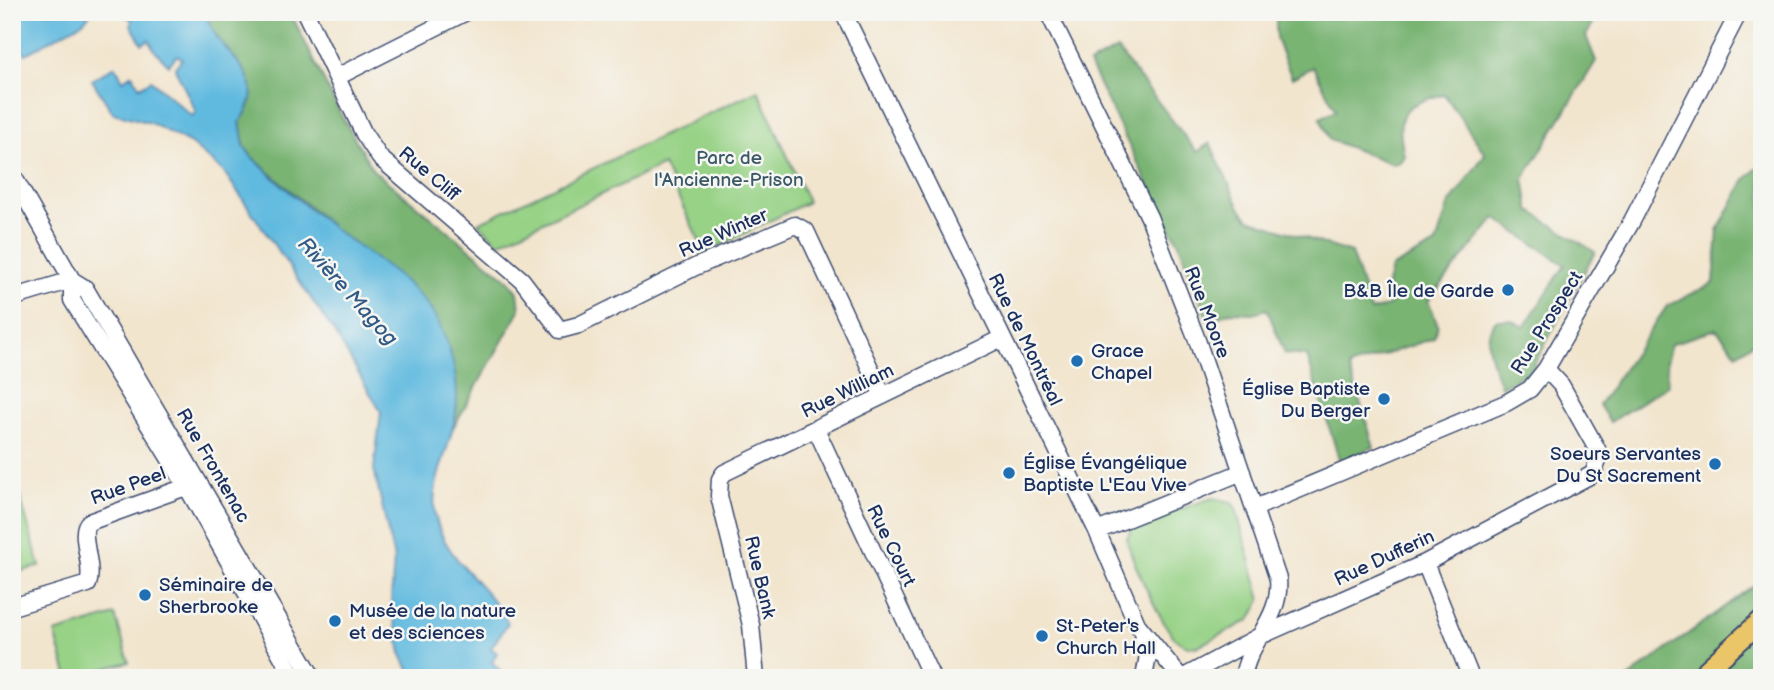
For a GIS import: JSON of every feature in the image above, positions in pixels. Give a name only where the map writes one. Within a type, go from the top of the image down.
[{"type":"main road","points":[[1698,678],[1762,620]]},
{"type":"street","name":"Rue Cliff","points":[[305,12],[380,158],[522,280],[560,330],[569,330]]},
{"type":"street","points":[[337,77],[466,12]]},
{"type":"street","name":"Rue de Montréal","points":[[843,12],[1097,531],[1137,624],[1182,678]]},
{"type":"street","name":"Rue Moore","points":[[1048,12],[1149,217],[1196,337],[1255,508],[1280,593],[1271,620],[1258,637],[1245,664],[1243,678]]},
{"type":"street","name":"Rue Prospect","points":[[1255,508],[1506,403],[1530,389],[1546,369],[1632,220],[1739,12]]},
{"type":"street","name":"Rue Frontenac","points":[[12,174],[72,280],[72,300],[193,485],[313,678]]},
{"type":"street","name":"Rue Winter","points":[[569,330],[695,267],[796,225],[806,231],[883,396]]},
{"type":"street","points":[[12,298],[72,280]]},
{"type":"street","name":"Rue William","points":[[719,487],[720,479],[730,468],[1002,338]]},
{"type":"street","name":"Rue Dufferin","points":[[1182,678],[1258,637],[1425,563],[1584,480],[1597,466],[1597,449],[1561,385],[1546,369]]},
{"type":"street","name":"Rue Court","points":[[816,429],[932,678]]},
{"type":"street","points":[[1097,531],[1242,472]]},
{"type":"street","name":"Rue Frontenac","points":[[193,485],[295,678]]},
{"type":"street","name":"Rue Peel","points":[[12,607],[88,583],[92,575],[85,525],[164,493],[193,485]]},
{"type":"street","name":"Rue Bank","points":[[719,487],[751,625],[756,678]]},
{"type":"street","points":[[1425,563],[1471,678]]},
{"type":"street","points":[[1137,624],[1149,655],[1144,678]]},
{"type":"green space","points":[[204,12],[290,12],[340,113],[373,170],[508,280],[518,292],[520,310],[453,428],[456,403],[407,284],[332,227],[252,157],[244,146],[240,122],[248,110],[251,88],[243,69],[218,38]]},
{"type":"green space","points":[[1276,12],[1640,12],[1594,21],[1586,36],[1596,61],[1524,178],[1529,210],[1595,252],[1531,370],[1501,387],[1488,344],[1491,328],[1496,320],[1511,320],[1524,327],[1565,265],[1495,218],[1428,301],[1438,325],[1434,338],[1349,367],[1374,447],[1340,462],[1307,356],[1285,354],[1267,309],[1254,313],[1229,312],[1208,321],[1178,241],[1089,64],[1117,49],[1197,152],[1210,143],[1239,206],[1249,219],[1351,253],[1371,311],[1390,305],[1387,284],[1391,268],[1436,244],[1448,206],[1485,154],[1444,94],[1418,103],[1405,113],[1400,129],[1404,156],[1400,162],[1393,164],[1330,140],[1320,118],[1336,110],[1313,67],[1292,78],[1276,39]]},
{"type":"green space","name":"Parc de l'Ancienne-Prison","points":[[758,90],[808,202],[705,253],[663,165],[499,243],[478,223]]},
{"type":"green space","points":[[1762,163],[1762,347],[1756,340],[1737,354],[1716,329],[1671,344],[1666,362],[1668,385],[1610,422],[1599,405],[1667,306],[1714,283],[1718,230],[1744,181]]},
{"type":"green space","points":[[12,470],[40,566],[12,574]]},
{"type":"green space","points":[[1212,498],[1231,502],[1236,509],[1261,600],[1250,620],[1193,647],[1177,640],[1166,627],[1139,573],[1127,538],[1134,525]]},
{"type":"green space","points":[[1762,572],[1762,678],[1628,678],[1758,582]]},
{"type":"green space","points":[[115,615],[129,662],[68,678],[55,633]]},
{"type":"water","points":[[12,12],[92,12],[83,22],[26,54],[12,40]]},
{"type":"water","name":"Rivière Magog","points":[[120,12],[204,12],[213,31],[248,78],[251,98],[240,122],[244,146],[252,157],[322,219],[412,288],[433,313],[451,355],[457,385],[452,431],[435,492],[435,513],[439,529],[456,558],[508,623],[491,648],[497,653],[492,662],[507,678],[413,678],[401,653],[391,603],[394,559],[374,469],[381,412],[338,338],[224,172],[191,144],[151,123],[113,113],[92,80],[115,66],[123,80],[132,74],[140,87],[151,80],[192,116],[196,112],[175,68],[182,59],[177,55],[169,65],[155,51],[149,40],[142,44],[131,25],[132,20]]},
{"type":"place","name":"B&B Île de Garde","points":[[1508,290]]},
{"type":"place","name":"Grace Chapel","points":[[1077,361]]},
{"type":"place","name":"Église Baptiste Du Berger","points":[[1384,399]]},
{"type":"place","name":"Soeurs Servantes Du St Sacrement","points":[[1715,464]]},
{"type":"place","name":"Église Évangélique Baptiste L'Eau Vive","points":[[1009,473]]},
{"type":"place","name":"Séminaire de Sherbrooke","points":[[145,595]]},
{"type":"place","name":"Musée de la nature et des sciences","points":[[335,621]]},
{"type":"place","name":"St-Peter's Church Hall","points":[[1042,636]]}]
